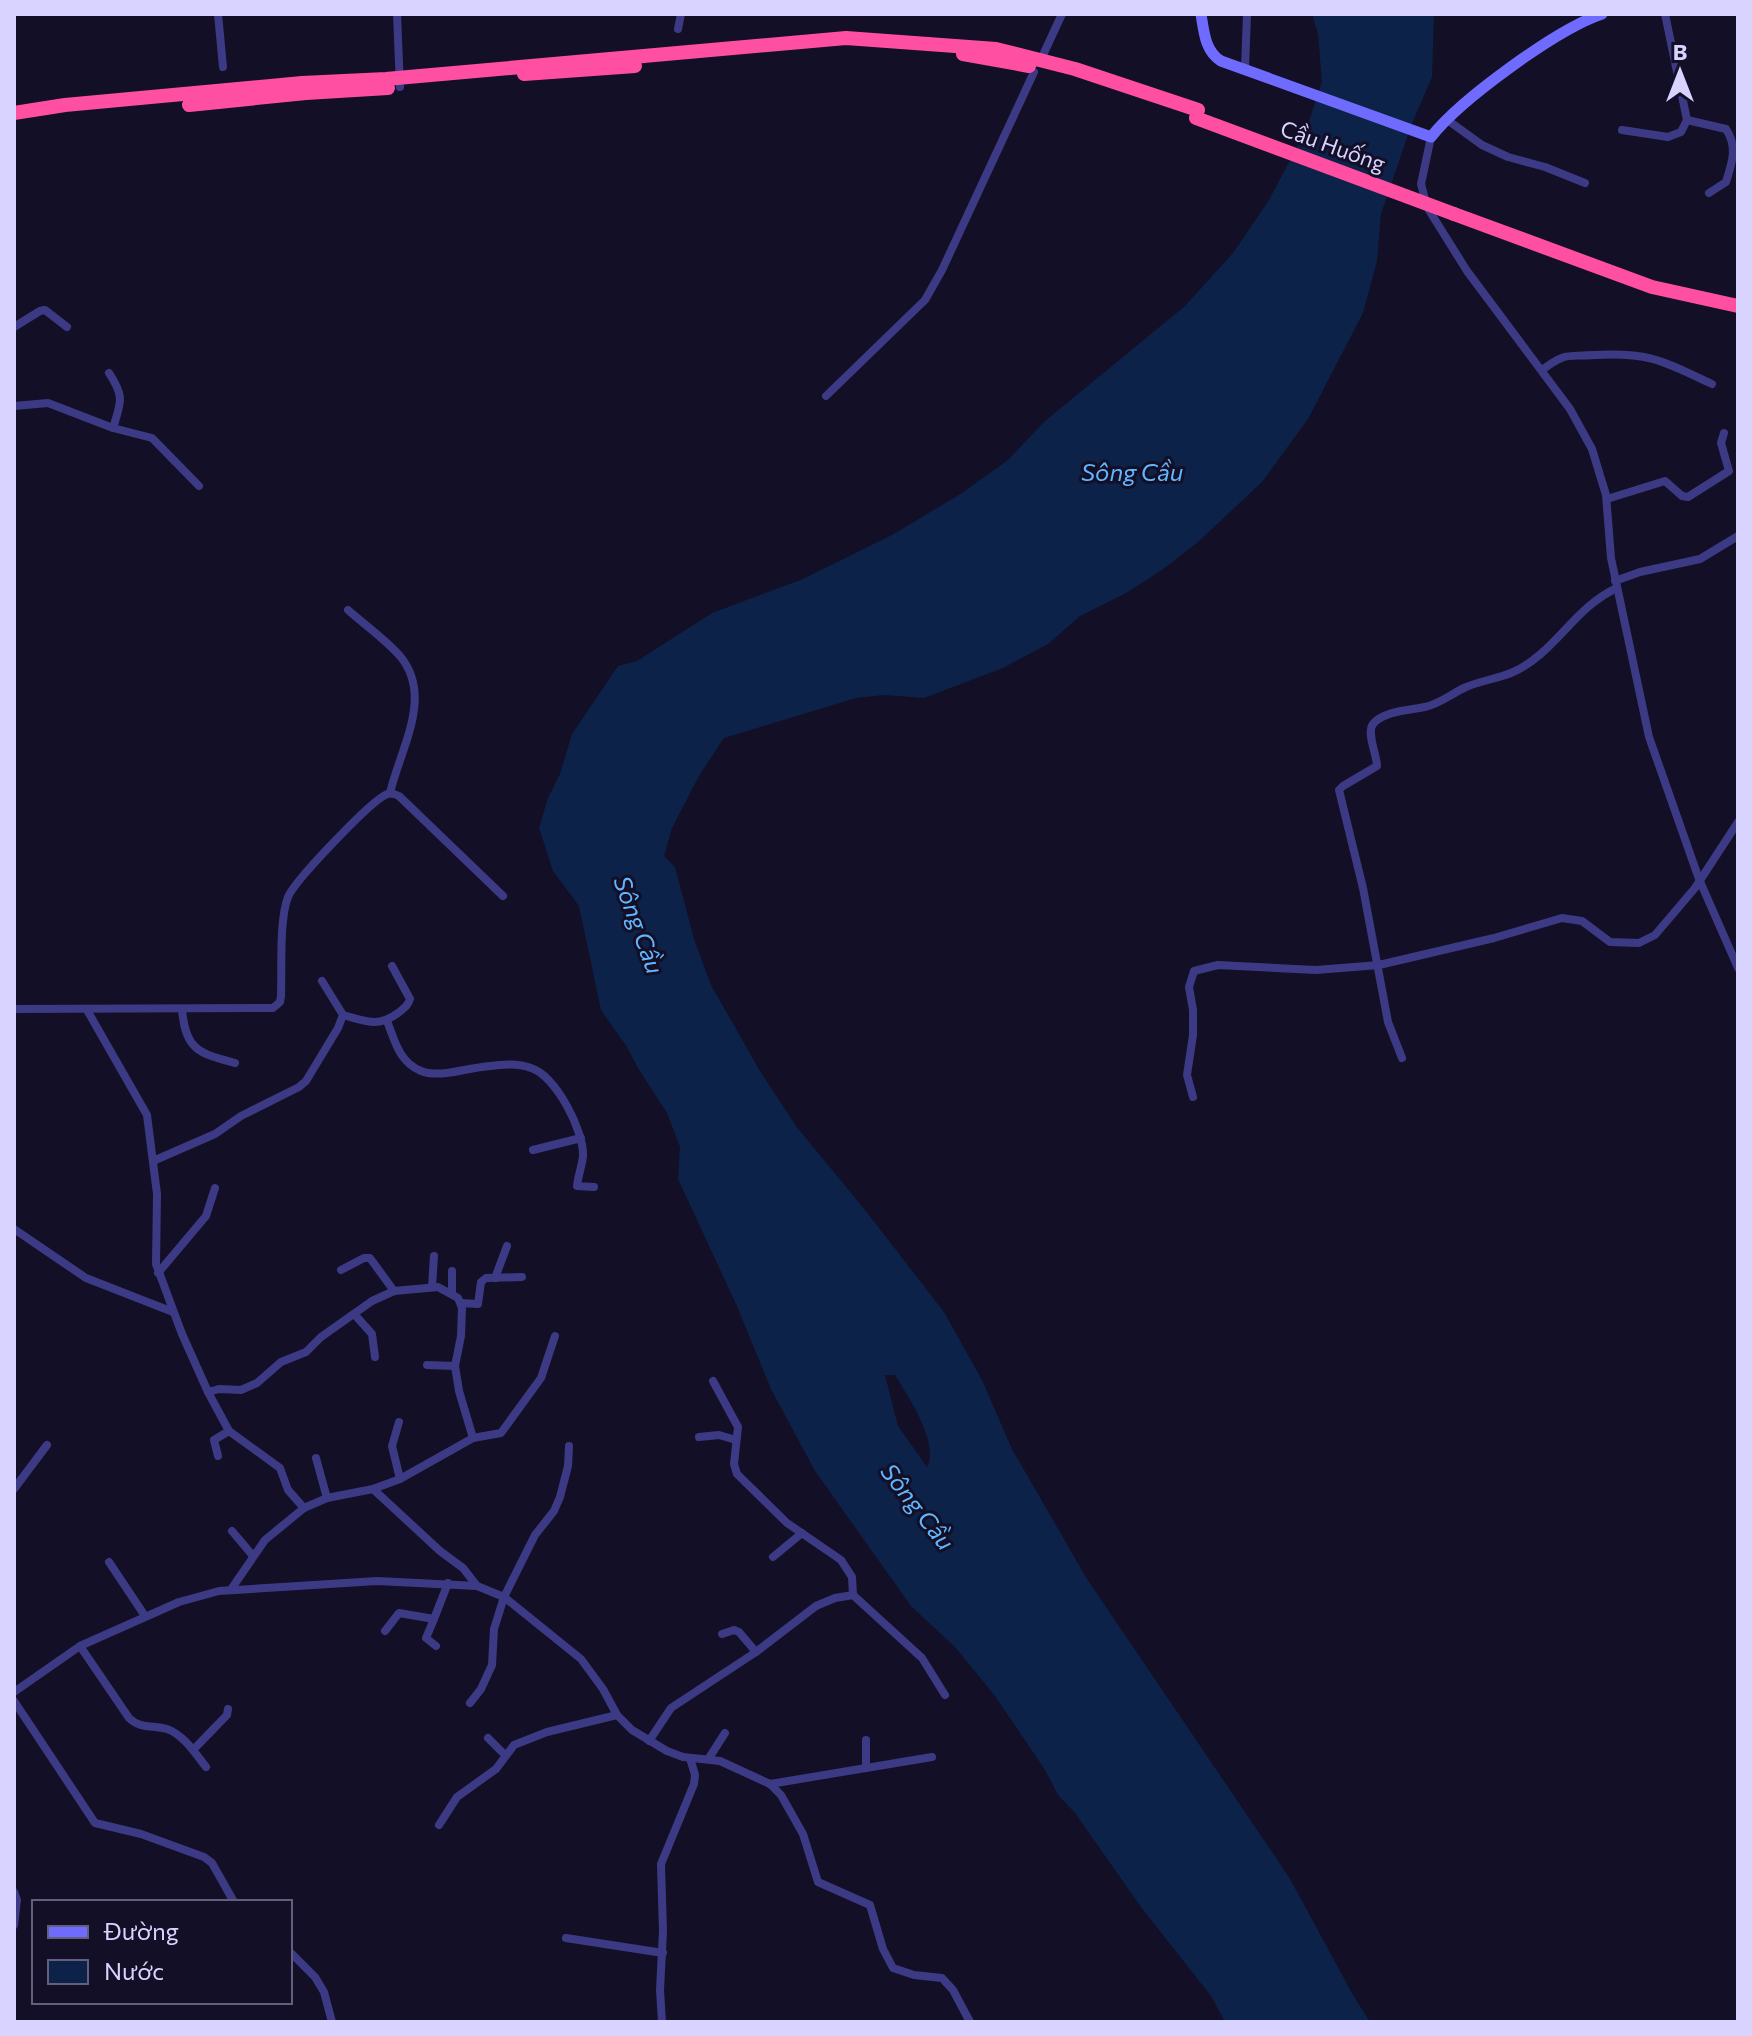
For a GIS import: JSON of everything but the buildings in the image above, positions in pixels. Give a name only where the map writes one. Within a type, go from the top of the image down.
[{"type":"highway","name":"Cầu Huống","points":[[400,82],[847,47],[963,54],[1054,71],[1197,114],[1454,210]]},
{"type":"highway","points":[[14,113],[65,105],[302,83],[400,82]]},
{"type":"highway","points":[[14,122],[95,111],[400,82]]},
{"type":"highway","points":[[1454,210],[1654,279],[1738,297]]},
{"type":"highway","points":[[1454,210],[1652,287],[1738,306]]},
{"type":"street","points":[[218,14],[223,67]]},
{"type":"street","points":[[397,14],[400,82]]},
{"type":"street","points":[[678,29],[681,14]]},
{"type":"street","points":[[1043,55],[1062,14]]},
{"type":"street","points":[[1201,14],[1207,44],[1214,56],[1427,136]]},
{"type":"street","points":[[1245,69],[1247,14]]},
{"type":"street","points":[[1600,14],[1575,26],[1522,61],[1427,136],[1421,184],[1427,207],[1467,271],[1570,409],[1588,441],[1607,499],[1616,584],[1649,737],[1699,879],[1738,968]]},
{"type":"street","points":[[1622,130],[1668,137],[1681,132],[1687,120],[1665,14]]},
{"type":"street","points":[[826,396],[925,300],[1034,72]]},
{"type":"street","points":[[1446,119],[1482,145],[1508,157],[1585,183]]},
{"type":"street","points":[[1687,120],[1726,129],[1734,145],[1726,182],[1709,193]]},
{"type":"street","points":[[14,327],[45,310],[67,327]]},
{"type":"street","points":[[1542,370],[1566,355],[1640,354],[1657,358],[1712,384]]},
{"type":"street","points":[[109,373],[122,398],[113,428]]},
{"type":"street","points":[[14,406],[48,403],[113,428],[152,438],[199,486]]},
{"type":"street","points":[[1607,499],[1665,481],[1682,496],[1688,497],[1729,471],[1721,443],[1724,433]]},
{"type":"street","points":[[1402,1058],[1388,1022],[1379,965],[1339,790],[1377,766],[1370,731],[1372,725],[1389,715],[1432,706],[1461,689],[1518,669],[1551,644],[1616,584],[1640,572],[1700,559],[1738,536]]},
{"type":"street","points":[[348,610],[398,654],[413,677],[416,690],[412,720],[390,793]]},
{"type":"street","points":[[14,1009],[267,1010],[277,1006],[281,996],[285,910],[292,888],[366,811],[390,793],[399,796],[503,896]]},
{"type":"street","points":[[1193,1097],[1187,1075],[1193,1035],[1189,987],[1194,971],[1218,965],[1316,970],[1379,965],[1506,935],[1562,918],[1582,921],[1610,942],[1639,943],[1655,935],[1695,888],[1738,822]]},
{"type":"street","points":[[322,981],[343,1015],[369,1022],[387,1021],[405,1008],[410,999],[392,966]]},
{"type":"street","points":[[87,1010],[147,1115],[157,1194],[155,1256],[173,1312],[229,1431],[280,1468],[288,1490],[304,1508]]},
{"type":"street","points":[[182,1010],[185,1034],[198,1051],[235,1063]]},
{"type":"street","points":[[153,1161],[215,1134],[241,1116],[299,1087],[306,1081],[343,1015]]},
{"type":"street","points":[[387,1021],[405,1061],[424,1073],[511,1064],[531,1067],[541,1073],[551,1082],[581,1138],[583,1156],[577,1186],[594,1187]]},
{"type":"street","points":[[533,1150],[581,1138]]},
{"type":"street","points":[[158,1273],[206,1216],[215,1188]]},
{"type":"street","points":[[14,1229],[86,1278],[173,1312]]},
{"type":"street","points":[[495,1278],[507,1246]]},
{"type":"street","points":[[432,1287],[434,1256]]},
{"type":"street","points":[[341,1270],[370,1258],[394,1291]]},
{"type":"street","points":[[452,1271],[452,1293]]},
{"type":"street","points":[[208,1392],[241,1390],[257,1383],[281,1362],[306,1352],[321,1337],[372,1301],[394,1291],[432,1287],[452,1293],[461,1303],[477,1305],[481,1282],[486,1278],[522,1277]]},
{"type":"street","points":[[461,1303],[461,1336],[455,1366],[473,1438]]},
{"type":"street","points":[[355,1315],[375,1340],[375,1357]]},
{"type":"street","points":[[232,1588],[253,1556],[278,1527],[304,1508],[327,1498],[373,1489],[400,1479],[473,1438],[496,1435],[506,1429],[541,1378],[555,1336]]},
{"type":"street","points":[[427,1365],[455,1366]]},
{"type":"street","points":[[713,1381],[738,1427],[734,1464],[737,1474],[779,1516],[841,1560],[852,1577],[853,1595],[922,1658],[945,1695]]},
{"type":"street","points":[[399,1422],[392,1446],[400,1479]]},
{"type":"street","points":[[218,1456],[214,1440],[229,1431]]},
{"type":"street","points":[[699,1437],[719,1435],[736,1440]]},
{"type":"street","points":[[14,1489],[47,1445]]},
{"type":"street","points":[[470,1703],[481,1689],[492,1665],[494,1629],[504,1597],[535,1535],[554,1511],[560,1497],[568,1466],[569,1446]]},
{"type":"street","points":[[316,1458],[327,1498]]},
{"type":"street","points":[[373,1489],[463,1568],[477,1586]]},
{"type":"street","points":[[232,1531],[253,1556]]},
{"type":"street","points":[[773,1557],[802,1533]]},
{"type":"street","points":[[109,1562],[145,1616]]},
{"type":"street","points":[[14,1692],[80,1646],[179,1602],[232,1588],[377,1581],[477,1586],[504,1597],[581,1659],[617,1715],[632,1730],[667,1751],[690,1758],[709,1758],[770,1784],[781,1795],[803,1834],[818,1882],[870,1905],[883,1949],[893,1968],[914,1975],[942,1978],[953,1990],[970,2022]]},
{"type":"street","points":[[436,1646],[426,1638],[448,1583]]},
{"type":"street","points":[[649,1741],[671,1708],[756,1652],[816,1606],[853,1595]]},
{"type":"street","points":[[385,1631],[399,1613],[434,1619]]},
{"type":"street","points":[[722,1634],[734,1630],[739,1632],[756,1652]]},
{"type":"street","points":[[80,1646],[134,1723],[169,1730],[180,1736],[206,1767]]},
{"type":"street","points":[[14,1701],[95,1823],[141,1834],[204,1857],[212,1863],[233,1900]]},
{"type":"street","points":[[193,1750],[227,1715],[228,1709]]},
{"type":"street","points":[[439,1825],[457,1797],[488,1775],[523,1739],[617,1715]]},
{"type":"street","points":[[709,1758],[725,1733]]},
{"type":"street","points":[[488,1738],[505,1755]]},
{"type":"street","points":[[866,1740],[866,1768]]},
{"type":"street","points":[[770,1784],[932,1757]]},
{"type":"street","points":[[662,2022],[661,1864],[694,1784],[690,1758]]},
{"type":"street","points":[[14,1892],[17,1900],[14,1925]]},
{"type":"street","points":[[566,1938],[663,1953]]},
{"type":"street","points":[[292,1954],[315,1977],[324,1992],[332,2022]]},
{"type":"water","name":"Sông Cầu","points":[[1312,14],[1434,14],[1432,77],[1411,126],[1381,214],[1377,261],[1363,313],[1308,419],[1262,482],[1198,542],[1162,570],[1126,593],[1080,616],[1048,644],[1003,668],[924,698],[884,695],[856,698],[724,738],[700,774],[672,828],[664,856],[675,867],[694,939],[711,985],[760,1071],[796,1126],[944,1312],[982,1380],[1012,1449],[1087,1579],[1289,1877],[1370,2022],[1225,2022],[1211,1996],[1141,1907],[1075,1813],[1058,1795],[1045,1770],[995,1696],[955,1647],[911,1606],[815,1471],[771,1389],[736,1304],[678,1179],[680,1147],[667,1113],[601,1010],[579,906],[553,871],[539,828],[572,734],[618,666],[637,661],[712,613],[803,579],[892,535],[962,493],[1008,460],[1045,421],[1185,306],[1233,253],[1269,200],[1306,130],[1322,82],[1318,34]],"holes":[[[885,1375],[895,1375],[926,1433],[930,1457],[927,1467],[898,1426]]]}]
